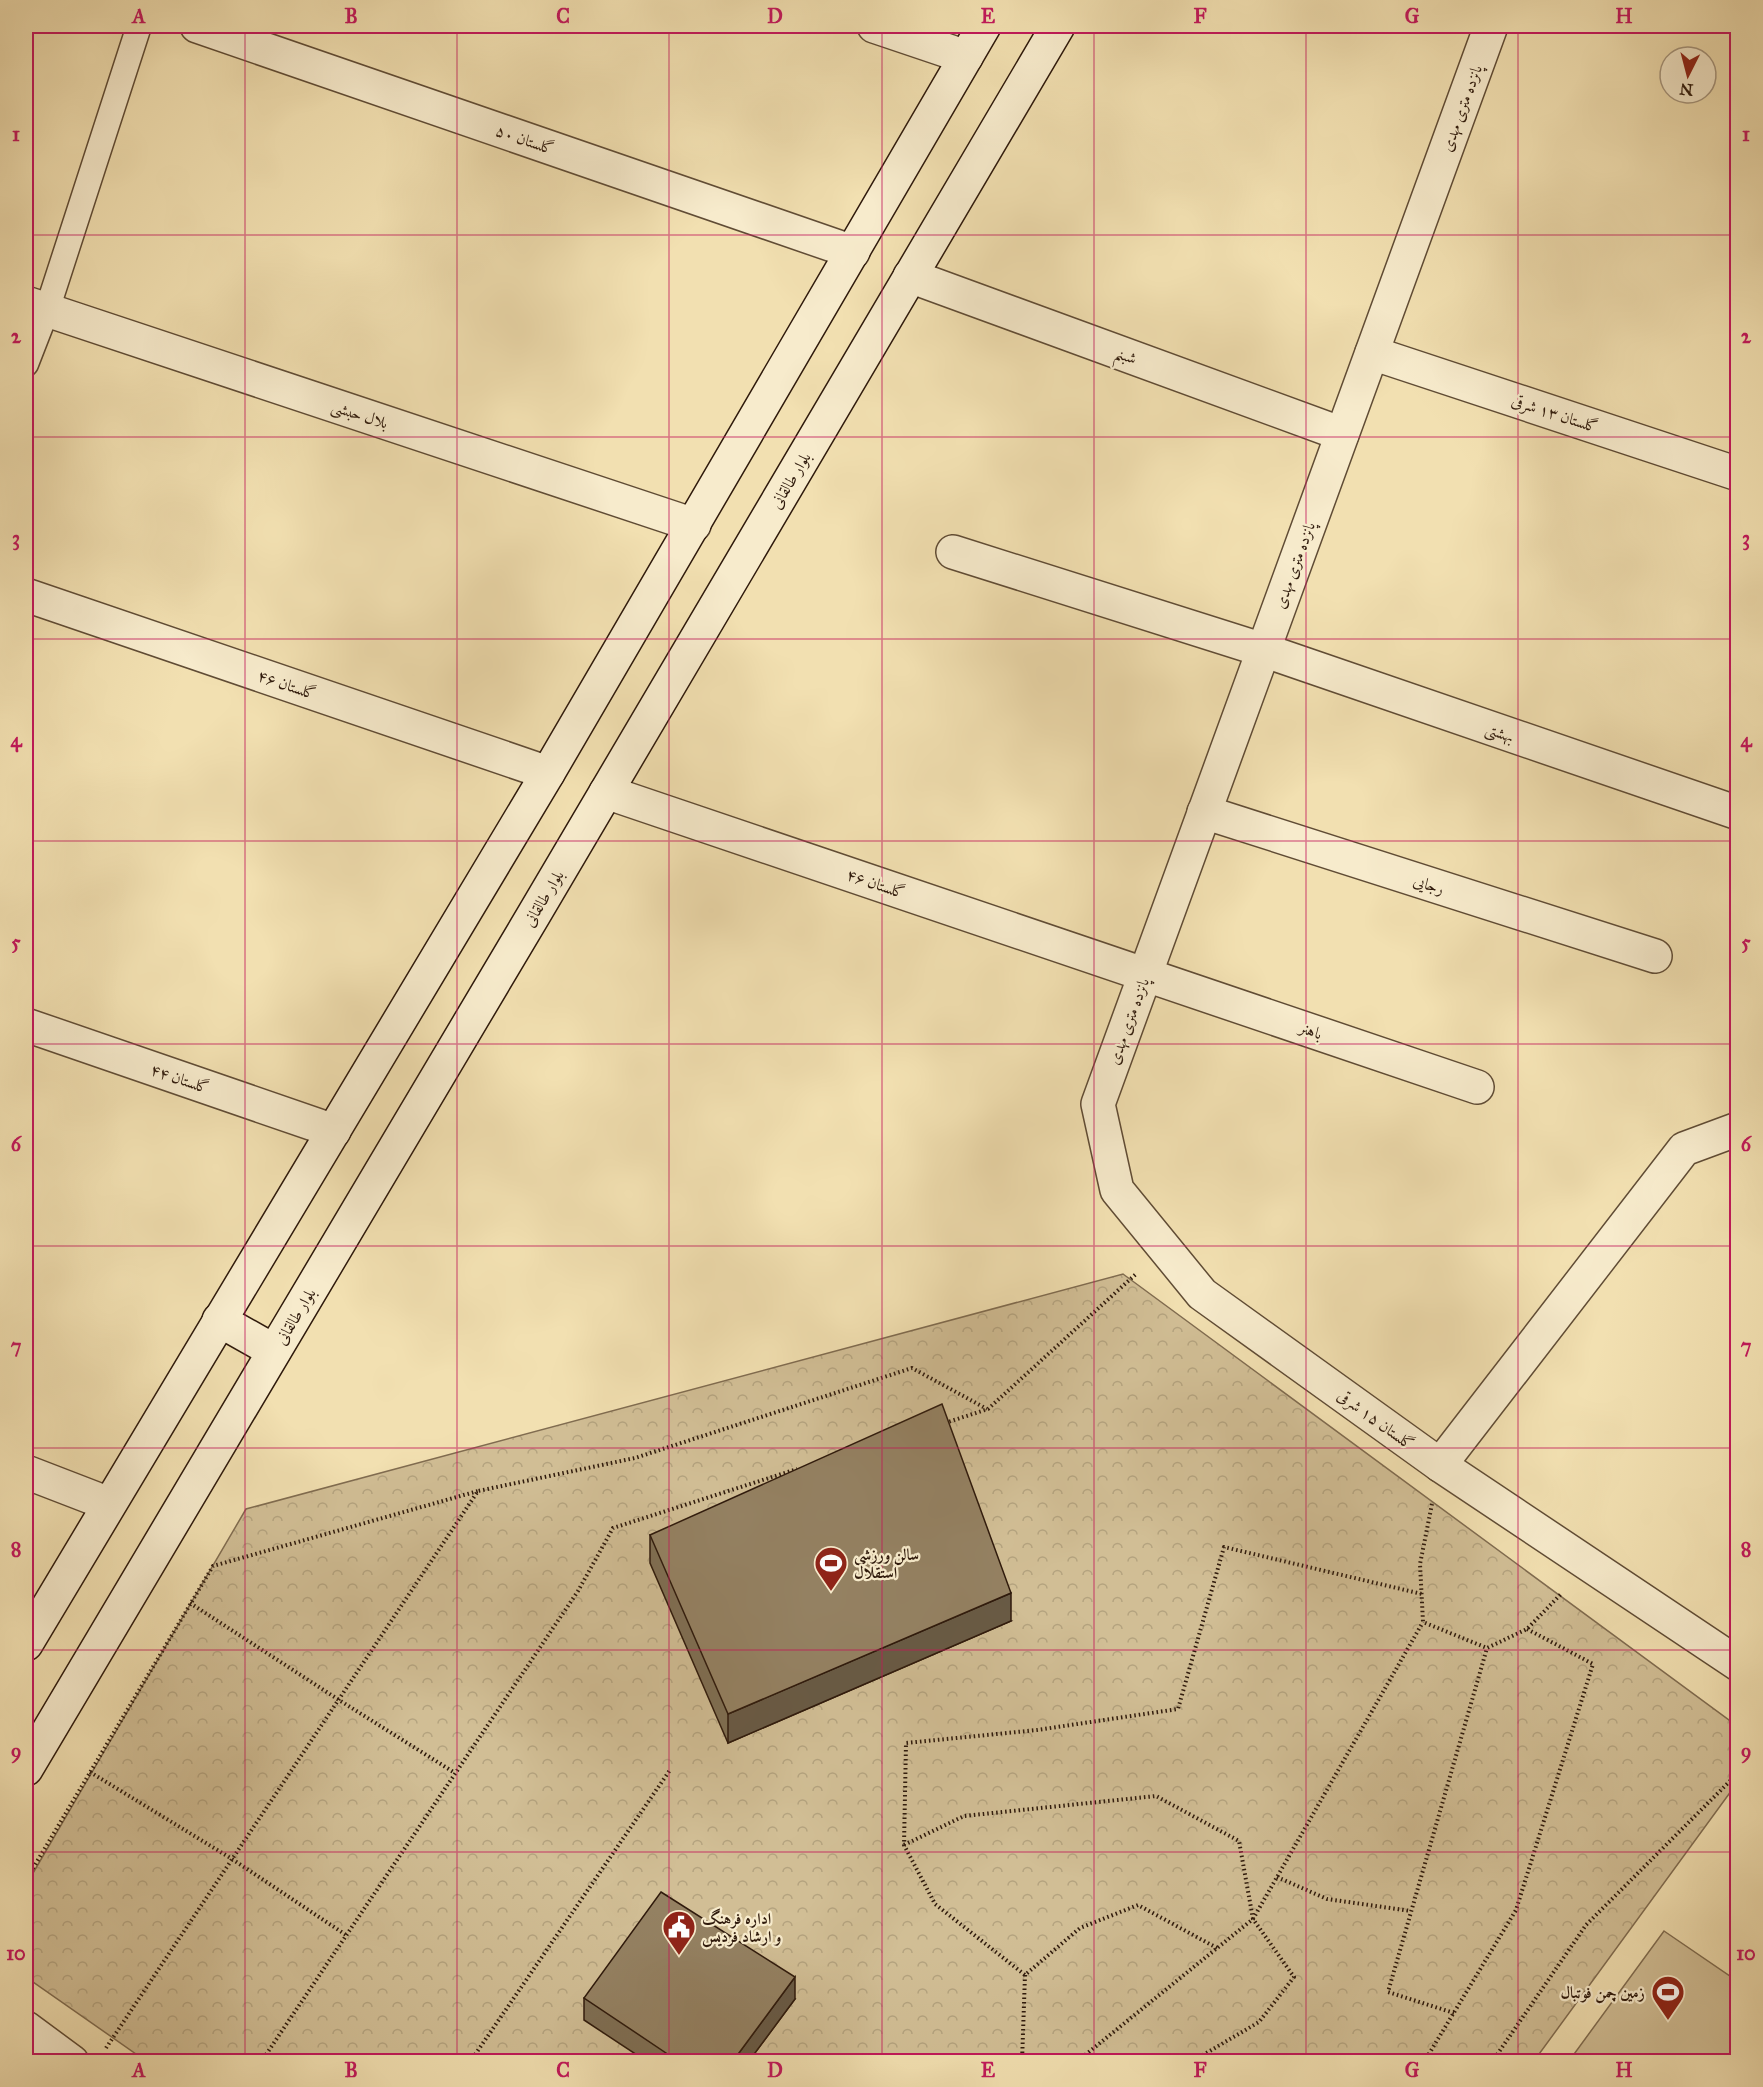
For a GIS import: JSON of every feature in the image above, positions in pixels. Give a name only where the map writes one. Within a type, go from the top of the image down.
[{"type":"street","name":"گلستان ۵۰","points":[[197,26],[853,252]]},
{"type":"street","points":[[874,26],[966,57]]},
{"type":"street","points":[[26,1644],[548,773],[984,26]]},
{"type":"street","name":"بلوار طالقانی","points":[[26,1769],[1058,26]]},
{"type":"street","name":"پانزده متری مهدی","points":[[1098,1104],[1491,26]]},
{"type":"street","name":"شبنم","points":[[910,276],[1342,434]]},
{"type":"street","name":"بلال حبشی","points":[[36,307],[694,525]]},
{"type":"street","name":"گلستان ۱۳ شرقی","points":[[1372,353],[1737,474]]},
{"type":"street","name":"بهشتی","points":[[952,552],[1263,650],[1737,813]]},
{"type":"street","name":"گلستان ۴۶","points":[[26,595],[548,773]]},
{"type":"street","name":"گلستان ۴۶","points":[[606,792],[1146,974]]},
{"type":"street","name":"رجایی","points":[[1204,812],[1655,956]]},
{"type":"street","name":"باهنر","points":[[1146,974],[1477,1087]]},
{"type":"street","name":"گلستان ۴۴","points":[[26,1025],[334,1131]]},
{"type":"street","name":"گلستان ۱۵ شرقی","points":[[1098,1104],[1117,1190],[1202,1294],[1440,1465],[1737,1664]]},
{"type":"street","points":[[1440,1465],[1684,1149],[1737,1129]]},
{"type":"street","points":[[219,1320],[274,1351]]},
{"type":"street","points":[[26,1472],[109,1504]]},
{"type":"street","points":[[26,2028],[72,2061]]},
{"type":"lane","points":[[26,364],[36,307],[139,26]]},
{"type":"path","points":[[942,1424],[988,1409],[1164,1248]]},
{"type":"path","points":[[26,1880],[213,1566],[478,1491],[635,1458],[912,1368],[988,1409]]},
{"type":"path","points":[[1079,2060],[1252,1919],[1423,1622],[1420,1564],[1440,1465]]},
{"type":"path","points":[[261,2061],[578,1591],[613,1528],[806,1467]]},
{"type":"path","points":[[104,2052],[478,1491]]},
{"type":"path","points":[[1025,1975],[935,1904],[904,1845],[906,1743],[1037,1730],[1178,1709],[1224,1547],[1422,1593]]},
{"type":"path","points":[[1423,1622],[1487,1648],[1527,1629],[1589,1565]]},
{"type":"path","points":[[190,1603],[455,1773]]},
{"type":"path","points":[[1424,2061],[1516,1910],[1593,1664],[1527,1629]]},
{"type":"path","points":[[1454,2013],[1388,1992],[1487,1648]]},
{"type":"path","points":[[470,2061],[670,1770]]},
{"type":"path","points":[[90,1772],[232,1859],[346,1935]]},
{"type":"path","points":[[1492,2061],[1586,1925],[1737,1773]]},
{"type":"path","points":[[904,1845],[964,1816],[1156,1796],[1239,1841],[1252,1919],[1294,1977],[1259,2022],[1191,2061]]},
{"type":"path","points":[[1276,1877],[1327,1899],[1412,1911]]},
{"type":"path","points":[[1022,2061],[1025,1975],[1080,1928],[1138,1905],[1217,1948]]},
{"type":"path","points":[[1069,2061],[1121,2061]]},
{"type":"green space","points":[[1123,1274],[1737,1726],[1737,1783],[1534,2061],[146,2061],[26,1977],[26,1885],[246,1509]]},
{"type":"green space","name":"زمین چمن فوتبال","points":[[1664,1931],[1737,1981],[1737,2061],[1569,2061]]},
{"type":"building","name":"سالن ورزشی استقلال","points":[[942,1404],[1011,1593],[728,1714],[650,1535]]},
{"type":"building","name":"اداره فرهنگ و ارشاد فردیس","points":[[661,1892],[795,1977],[733,2061],[678,2061],[584,1998]]},
{"type":"place","name":"سالن ورزشی استقلال","points":[[831,1592]]},
{"type":"place","name":"اداره فرهنگ و ارشاد فردیس","points":[[679,1956]]},
{"type":"place","name":"زمین چمن فوتبال","points":[[1668,2021]]}]
